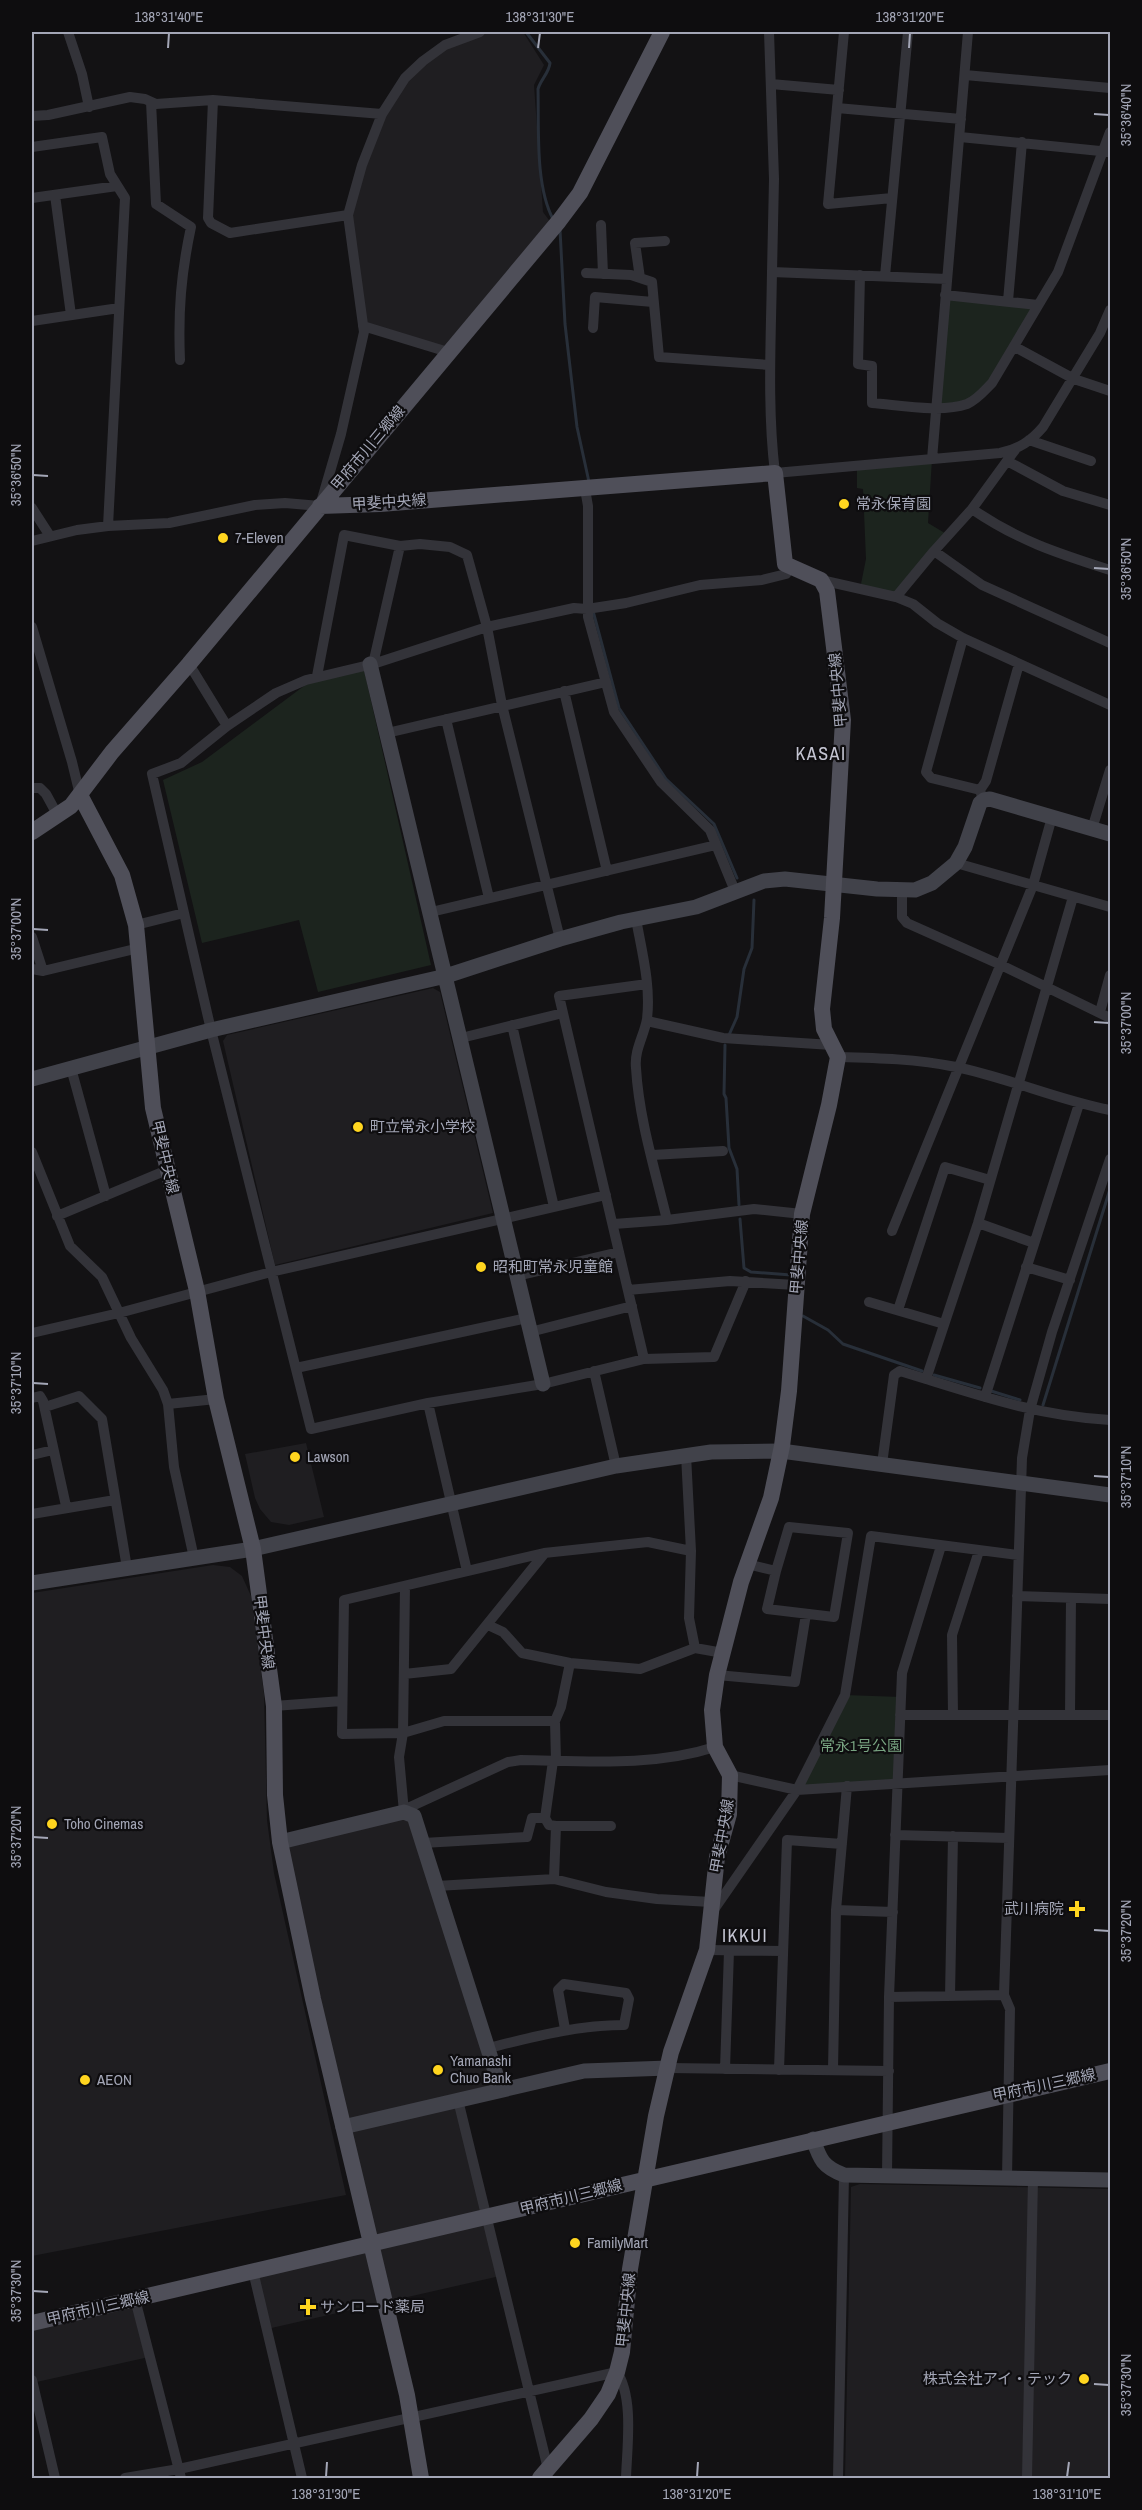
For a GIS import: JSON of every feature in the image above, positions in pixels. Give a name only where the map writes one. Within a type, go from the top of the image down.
[{"type":"main road","name":"甲府市川三郷線","points":[[32,831],[71,806],[112,752],[189,664],[556,224],[580,193],[662,32]]},
{"type":"main road","name":"甲斐中央線","points":[[320,506],[589,489],[775,473]]},
{"type":"main road","points":[[775,473],[785,564],[821,580]]},
{"type":"main road","name":"甲斐中央線","points":[[544,2474],[591,2419],[608,2394],[617,2372],[622,2352],[630,2269],[668,2068],[707,1950],[717,1857],[729,1814],[730,1775],[715,1748],[712,1710],[717,1675],[747,1564],[771,1498],[781,1451],[789,1391],[802,1214],[829,1105],[835,1051],[824,1029],[822,1009],[834,884],[843,720],[827,591],[821,580]]},
{"type":"main road","name":"甲斐中央線","points":[[80,795],[122,875],[135,925],[153,1108],[197,1291],[216,1399],[253,1549],[274,1706],[275,1795],[280,1842],[343,2127],[412,2417],[421,2478]]},
{"type":"main road","name":"甲府市川三郷線","points":[[32,2323],[486,2218],[1007,2093],[1110,2071]]},
{"type":"street","points":[[68,32],[82,74],[89,107]]},
{"type":"street","points":[[32,541],[108,526],[170,523],[255,505],[285,503],[320,506],[341,434],[364,332],[348,215],[362,165],[382,114],[405,78],[423,60],[445,45],[480,32]]},
{"type":"street","points":[[769,32],[774,179],[770,365],[772,448],[775,473],[1016,450]]},
{"type":"street","points":[[844,32],[828,204],[892,198]]},
{"type":"street","points":[[885,276],[908,32]]},
{"type":"street","points":[[932,459],[968,32]]},
{"type":"street","points":[[965,75],[1110,88]]},
{"type":"street","points":[[771,84],[838,90]]},
{"type":"street","points":[[32,116],[48,116],[130,98],[156,104],[213,100],[382,114]]},
{"type":"street","points":[[213,100],[208,218],[211,223],[230,233],[348,215]]},
{"type":"street","points":[[151,102],[156,204],[191,226]]},
{"type":"street","points":[[837,108],[961,119]]},
{"type":"street","points":[[860,275],[858,364],[872,366],[872,403],[936,407],[967,404],[979,397],[992,383],[1058,272],[1107,151],[1110,132]]},
{"type":"street","points":[[32,147],[102,137],[110,174],[125,198],[108,526]]},
{"type":"street","points":[[960,137],[1107,151]]},
{"type":"street","points":[[1008,301],[1022,142]]},
{"type":"street","points":[[32,198],[117,186]]},
{"type":"street","points":[[55,195],[71,315]]},
{"type":"street","points":[[191,226],[208,218]]},
{"type":"street","points":[[601,225],[603,273]]},
{"type":"street","points":[[180,360],[178,313],[182,274],[191,226]]},
{"type":"street","points":[[640,278],[635,243],[665,241]]},
{"type":"street","points":[[772,272],[947,279]]},
{"type":"street","points":[[586,273],[640,278],[652,282],[659,357],[770,365]]},
{"type":"street","points":[[945,295],[1038,304]]},
{"type":"street","points":[[593,328],[595,297],[653,302]]},
{"type":"street","points":[[32,321],[119,308]]},
{"type":"street","points":[[896,597],[933,551],[972,509],[1016,450],[1043,427],[1074,379],[1110,310]]},
{"type":"street","points":[[363,326],[448,352]]},
{"type":"street","points":[[1015,347],[1074,379],[1110,391]]},
{"type":"street","points":[[1029,440],[1091,461]]},
{"type":"street","points":[[1009,462],[1063,491],[1110,505]]},
{"type":"street","points":[[589,489],[590,608],[614,712],[661,782],[710,830],[735,891]]},
{"type":"street","points":[[32,508],[50,536]]},
{"type":"street","points":[[972,509],[1003,530],[1030,543],[1110,570]]},
{"type":"street","points":[[317,676],[344,535],[400,546],[420,544],[450,547],[468,555],[487,627],[502,705],[560,939]]},
{"type":"street","points":[[400,546],[371,664],[543,1384]]},
{"type":"street","points":[[933,551],[982,585],[1110,643]]},
{"type":"street","points":[[746,1281],[714,1356],[644,1359],[543,1384],[428,1403],[311,1429],[211,1030],[152,774],[182,763],[227,726],[276,693],[317,676],[371,664],[487,627],[574,608],[626,603],[700,585],[762,580],[786,574],[791,567]]},
{"type":"street","points":[[821,580],[896,597],[913,604],[963,638],[1110,705]]},
{"type":"street","points":[[32,627],[80,795]]},
{"type":"street","points":[[963,638],[926,772],[931,778],[990,799],[1110,834]]},
{"type":"street","points":[[189,664],[227,726]]},
{"type":"street","points":[[32,1079],[211,1030],[446,976],[560,939],[636,919],[696,907],[735,891],[774,879],[902,891],[915,890],[932,883],[956,863],[965,847],[980,803],[1019,664]]},
{"type":"street","points":[[387,733],[606,682]]},
{"type":"street","points":[[564,692],[607,871]]},
{"type":"street","points":[[446,719],[489,898]]},
{"type":"street","points":[[1092,829],[1110,770]]},
{"type":"street","points":[[32,788],[40,788],[46,794],[58,816]]},
{"type":"street","points":[[892,1231],[1033,885],[1052,817]]},
{"type":"street","points":[[430,912],[716,845]]},
{"type":"street","points":[[956,863],[1110,908]]},
{"type":"street","points":[[902,891],[902,917],[907,923],[1001,964],[1110,1018]]},
{"type":"street","points":[[926,1379],[978,1223],[1073,897]]},
{"type":"street","points":[[135,925],[184,913]]},
{"type":"street","points":[[636,919],[647,984],[647,1021],[638,1044],[635,1066],[641,1111],[668,1220]]},
{"type":"street","points":[[32,937],[37,970],[139,948]]},
{"type":"street","points":[[1100,1012],[1110,975]]},
{"type":"street","points":[[644,1359],[559,996],[647,984]]},
{"type":"street","points":[[461,1038],[562,1013]]},
{"type":"street","points":[[647,1021],[723,1038],[958,1067],[1079,1104],[1110,1110]]},
{"type":"street","points":[[512,1025],[554,1207]]},
{"type":"street","points":[[71,1068],[106,1196]]},
{"type":"street","points":[[985,1397],[1079,1104]]},
{"type":"street","points":[[651,1155],[723,1151]]},
{"type":"street","points":[[32,1155],[70,1246],[102,1277],[131,1338],[163,1390],[168,1404],[174,1467],[194,1558]]},
{"type":"street","points":[[1007,2178],[1010,2009],[1004,1995],[1023,1445],[1030,1410],[1052,1332],[1110,1159]]},
{"type":"street","points":[[898,1311],[945,1167],[990,1180]]},
{"type":"street","points":[[57,1216],[167,1170]]},
{"type":"street","points":[[32,1333],[119,1313],[271,1272],[606,1195]]},
{"type":"street","points":[[614,1224],[754,1209],[802,1214]]},
{"type":"street","points":[[978,1223],[1034,1243]]},
{"type":"street","points":[[517,1276],[619,1252]]},
{"type":"street","points":[[1026,1267],[1070,1280]]},
{"type":"street","points":[[628,1290],[746,1281],[796,1285]]},
{"type":"street","points":[[869,1302],[944,1324]]},
{"type":"street","points":[[296,1368],[632,1306]]},
{"type":"street","points":[[594,1371],[616,1466]]},
{"type":"street","points":[[882,1464],[894,1376],[900,1371],[1030,1410],[1071,1418],[1110,1420]]},
{"type":"street","points":[[32,1398],[40,1396],[45,1407],[66,1506]]},
{"type":"street","points":[[45,1407],[79,1396],[102,1419],[127,1568]]},
{"type":"street","points":[[168,1404],[216,1399]]},
{"type":"street","points":[[428,1403],[467,1571]]},
{"type":"street","points":[[32,1455],[53,1450]]},
{"type":"street","points":[[32,1582],[253,1549],[616,1466],[686,1455],[755,1450],[781,1451],[1110,1495]]},
{"type":"street","points":[[686,1455],[691,1551],[689,1618],[695,1648]]},
{"type":"street","points":[[32,1514],[66,1506],[115,1500]]},
{"type":"street","points":[[789,1527],[848,1533],[834,1617],[767,1609],[776,1570],[789,1527]]},
{"type":"street","points":[[437,1886],[554,1879],[606,1892],[710,1909],[796,1790],[845,1695],[871,1536],[1018,1555]]},
{"type":"street","points":[[555,1721],[444,1721],[403,1733],[342,1734],[344,1600],[544,1553],[648,1542],[691,1551]]},
{"type":"street","points":[[887,2176],[889,1997],[902,1673],[941,1546]]},
{"type":"street","points":[[953,1714],[952,1635],[979,1551]]},
{"type":"street","points":[[404,1674],[451,1669],[544,1553]]},
{"type":"street","points":[[747,1564],[776,1570]]},
{"type":"street","points":[[404,1812],[399,1757],[403,1733],[405,1586]]},
{"type":"street","points":[[1017,1596],[1110,1599]]},
{"type":"street","points":[[1070,1715],[1071,1598]]},
{"type":"street","points":[[717,1675],[795,1682],[806,1614]]},
{"type":"street","points":[[488,1625],[503,1632],[522,1653],[570,1663],[640,1669],[695,1648],[723,1653]]},
{"type":"street","points":[[570,1663],[561,1707],[555,1721],[555,1761],[546,1818],[549,1825],[556,1826],[611,1826]]},
{"type":"street","points":[[274,1706],[342,1701]]},
{"type":"street","points":[[900,1715],[1110,1715]]},
{"type":"street","points":[[280,1842],[404,1812],[410,1807],[508,1762],[520,1760],[630,1761],[695,1754],[715,1748]]},
{"type":"street","points":[[730,1775],[796,1790],[1110,1770]]},
{"type":"street","points":[[833,2070],[836,1910],[848,1786]]},
{"type":"street","points":[[404,1812],[414,1816],[501,2090]]},
{"type":"street","points":[[423,1843],[527,1837],[532,1818],[546,1818]]},
{"type":"street","points":[[554,1879],[556,1826]]},
{"type":"street","points":[[895,1835],[1009,1838]]},
{"type":"street","points":[[950,1996],[953,1836]]},
{"type":"street","points":[[779,2070],[787,1840],[842,1844]]},
{"type":"street","points":[[836,1910],[893,1912]]},
{"type":"street","points":[[707,1950],[783,1951]]},
{"type":"street","points":[[725,2069],[729,1951]]},
{"type":"street","points":[[488,2048],[565,2029],[591,2025],[624,2025],[629,2000],[626,1993],[564,1984],[558,1990],[565,2029]]},
{"type":"street","points":[[889,1997],[1004,1995]]},
{"type":"street","points":[[343,2127],[584,2071],[668,2068],[889,2071]]},
{"type":"street","points":[[458,2100],[529,2390],[544,2474]]},
{"type":"street","points":[[813,2139],[828,2169],[844,2175],[1110,2180]]},
{"type":"street","points":[[838,2478],[844,2175]]},
{"type":"street","points":[[1027,2478],[1033,2178]]},
{"type":"street","points":[[253,2271],[302,2478]]},
{"type":"street","points":[[135,2299],[180,2474]]},
{"type":"street","points":[[125,2478],[180,2474],[294,2443],[617,2372],[624,2383],[627,2398],[627,2478]]},
{"type":"street","points":[[32,2380],[55,2478]]},
{"type":"shaded area","points":[[480,32],[523,32],[544,65],[534,85],[543,212],[554,227],[448,352],[363,326],[348,215],[382,114],[423,61]]},
{"type":"shaded area","name":"町立常永小学校","points":[[433,988],[440,992],[493,1213],[275,1265],[223,1041],[227,1035]]},
{"type":"shaded area","points":[[306,1443],[324,1517],[289,1525],[271,1522],[260,1509],[255,1498],[245,1454]]},
{"type":"shaded area","points":[[213,1565],[230,1567],[242,1576],[251,1596],[264,1694],[267,1820],[274,1873],[346,2195],[32,2256],[32,1593]]},
{"type":"shaded area","points":[[414,1816],[501,2090],[459,2100],[500,2276],[267,2329],[253,2271],[370,2245],[280,1842]]},
{"type":"shaded area","points":[[860,2184],[1110,2189],[1110,2478],[845,2478],[851,2187]]},
{"type":"shaded area","points":[[135,2299],[149,2357],[32,2383],[32,2323]]},
{"type":"green space","points":[[945,295],[1038,305],[979,397],[936,407]]},
{"type":"green space","points":[[932,459],[928,523],[948,535],[896,597],[860,589],[866,559],[863,489],[857,488],[857,467]]},
{"type":"green space","points":[[364,670],[431,965],[318,992],[299,920],[202,943],[163,780],[202,762],[308,683]]},
{"type":"green space","name":"常永1号公園","points":[[845,1695],[901,1697],[896,1783],[797,1790]]},
{"type":"waterway","points":[[526,32],[550,63],[538,89],[538,138],[543,190],[553,219]]},
{"type":"waterway","points":[[560,230],[565,324],[577,427],[589,482]]},
{"type":"waterway","points":[[593,611],[619,708],[666,779],[714,824],[737,878]]},
{"type":"waterway","points":[[729,1035],[737,1017],[744,969],[752,948],[754,900]]},
{"type":"waterway","points":[[725,1045],[724,1094],[729,1148],[737,1169],[739,1205]]},
{"type":"waterway","points":[[1043,1405],[1110,1189]]},
{"type":"waterway","points":[[740,1219],[744,1268],[751,1272],[791,1275]]},
{"type":"waterway","points":[[803,1316],[828,1330],[843,1344],[922,1371]]},
{"type":"waterway","points":[[934,1375],[980,1388]]},
{"type":"waterway","points":[[991,1391],[1020,1400]]},
{"type":"place","name":"常永保育園","points":[[844,504]]},
{"type":"place","name":"7-Eleven","points":[[223,538]]},
{"type":"place","name":"町立常永小学校","points":[[358,1127]]},
{"type":"place","name":"昭和町常永児童館","points":[[481,1267]]},
{"type":"place","name":"Lawson","points":[[295,1457]]},
{"type":"place","name":"Toho Cinemas","points":[[52,1824]]},
{"type":"place","name":"武川病院","points":[[1077,1909]]},
{"type":"place","name":"Yamanashi Chuo Bank","points":[[438,2070]]},
{"type":"place","name":"AEON","points":[[85,2080]]},
{"type":"place","name":"FamilyMart","points":[[575,2243]]},
{"type":"place","name":"サンロード薬局","points":[[308,2307]]},
{"type":"place","name":"株式会社アイ・テック","points":[[1084,2379]]},
{"type":"district","name":"KASAI","points":[[821,754]]},
{"type":"district","name":"IKKUI","points":[[745,1936]]}]
